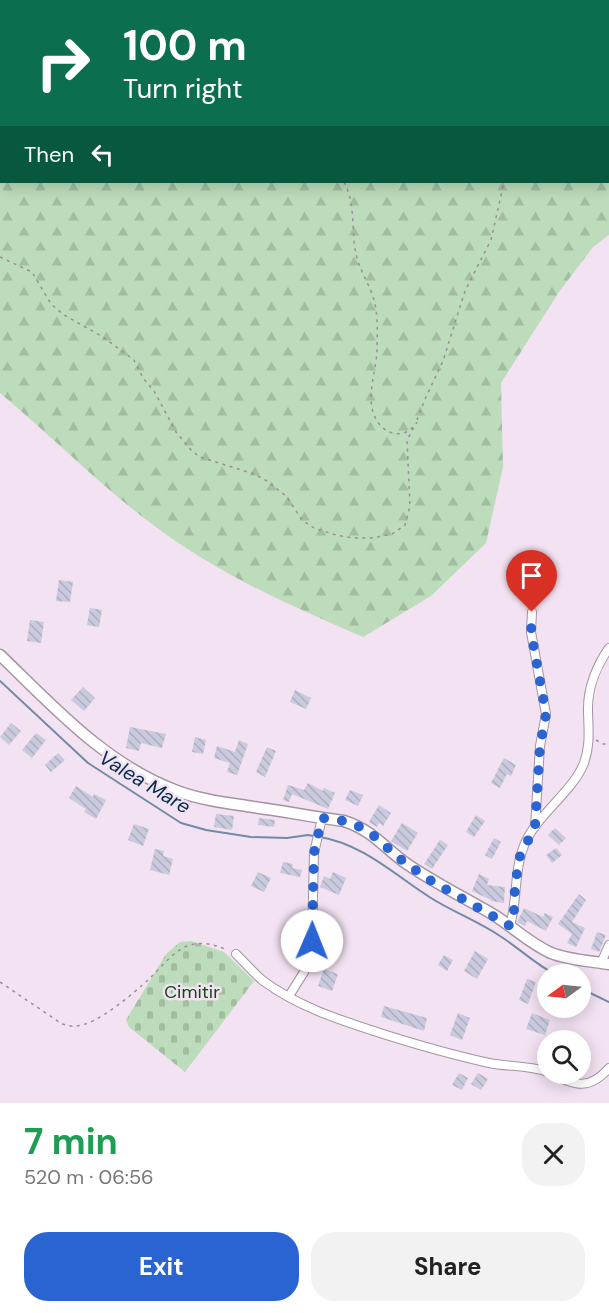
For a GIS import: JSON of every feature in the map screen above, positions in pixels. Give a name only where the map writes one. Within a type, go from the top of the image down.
[{"type":"street","points":[[532,612],[531,632],[546,714],[540,746],[535,827]]},
{"type":"street","points":[[510,926],[514,911],[515,885],[520,856],[535,827],[584,764],[590,735],[588,706],[593,680],[600,661],[609,648]]},
{"type":"street","points":[[0,655],[97,746],[121,764],[153,781],[178,792],[205,799],[344,821],[374,836],[404,862],[433,882],[553,953],[572,959],[605,964],[609,945]]},
{"type":"street","points":[[289,996],[304,972],[312,941],[314,853],[322,818]]},
{"type":"street","points":[[236,954],[262,979],[307,1008],[332,1018],[426,1047],[488,1063],[537,1069]]},
{"type":"street","points":[[591,1081],[604,1074],[609,1068]]},
{"type":"path","points":[[344,183],[352,201],[357,257],[373,294],[376,309],[376,352],[371,397],[375,419],[385,431],[396,435],[409,431],[417,422]]},
{"type":"path","points":[[0,257],[32,272],[51,304],[64,315],[104,337],[134,360],[176,432],[192,451],[200,457],[254,474],[267,481],[286,496],[302,520],[314,528],[336,536],[373,538],[392,534],[405,525],[410,506],[407,440],[444,361],[465,291],[491,240],[504,183]]},
{"type":"path","points":[[590,735],[603,744],[609,744]]},
{"type":"path","points":[[0,982],[62,1024],[74,1027],[84,1025],[99,1017],[128,996],[176,952],[189,946],[202,943],[216,945],[236,954]]},
{"type":"green space","points":[[0,183],[609,183],[609,235],[593,247],[559,292],[501,383],[503,467],[486,543],[431,596],[363,637],[293,606],[226,572],[158,529],[112,492],[0,393]]},
{"type":"green space","name":"Cimitir","points":[[191,941],[224,952],[254,981],[185,1072],[129,1027],[126,1020],[166,954],[180,942]]},
{"type":"building","points":[[59,580],[73,582],[70,602],[56,601]]},
{"type":"building","points":[[90,608],[102,610],[99,627],[87,625]]},
{"type":"building","points":[[30,620],[44,622],[41,643],[27,641]]},
{"type":"building","points":[[83,687],[95,698],[84,711],[71,700]]},
{"type":"building","points":[[295,690],[311,698],[306,709],[290,702]]},
{"type":"building","points":[[11,723],[21,731],[9,745],[0,737]]},
{"type":"building","points":[[130,727],[166,734],[162,748],[141,743],[139,751],[126,748]]},
{"type":"building","points":[[36,733],[46,740],[32,758],[22,750]]},
{"type":"building","points":[[195,737],[206,740],[203,754],[192,752]]},
{"type":"building","points":[[239,740],[248,744],[237,775],[227,772],[230,763],[214,758],[217,746],[235,752]]},
{"type":"building","points":[[267,747],[276,751],[265,777],[256,772]]},
{"type":"building","points":[[58,753],[65,760],[51,772],[45,765]]},
{"type":"building","points":[[504,758],[516,765],[511,776],[507,774],[500,788],[491,783]]},
{"type":"building","points":[[308,783],[323,791],[324,788],[335,793],[328,809],[292,794],[289,802],[283,800],[288,785],[304,790]]},
{"type":"building","points":[[76,786],[93,797],[94,794],[106,800],[96,819],[84,812],[86,809],[69,798]]},
{"type":"building","points":[[350,790],[363,795],[358,806],[345,800]]},
{"type":"building","points":[[379,805],[391,813],[383,826],[379,823],[377,827],[369,822]]},
{"type":"building","points":[[216,814],[234,816],[232,830],[214,827]]},
{"type":"building","points":[[476,815],[485,821],[474,837],[466,832]]},
{"type":"building","points":[[259,818],[275,820],[274,827],[258,825]]},
{"type":"building","points":[[402,823],[418,833],[407,851],[391,841]]},
{"type":"building","points":[[134,824],[149,829],[143,846],[128,840]]},
{"type":"building","points":[[555,828],[566,838],[559,845],[548,835]]},
{"type":"building","points":[[494,838],[501,842],[492,859],[485,855]]},
{"type":"building","points":[[440,840],[448,845],[432,869],[424,864]]},
{"type":"building","points":[[556,848],[562,855],[552,863],[546,855]]},
{"type":"building","points":[[155,849],[164,851],[163,856],[173,859],[169,875],[150,870]]},
{"type":"building","points":[[283,862],[293,864],[292,868],[302,870],[300,877],[280,873]]},
{"type":"building","points":[[258,872],[271,878],[264,892],[251,886]]},
{"type":"building","points":[[333,872],[346,878],[339,895],[320,887],[324,876],[330,879]]},
{"type":"building","points":[[479,874],[489,879],[487,885],[505,887],[504,903],[491,901],[472,891]]},
{"type":"building","points":[[579,894],[586,900],[572,922],[585,928],[576,947],[567,943],[572,934],[558,924]]},
{"type":"building","points":[[524,908],[543,917],[545,913],[553,917],[546,931],[527,921],[525,926],[517,922]]},
{"type":"building","points":[[291,917],[302,922],[294,941],[283,935]]},
{"type":"building","points":[[597,932],[606,935],[599,952],[591,949]]},
{"type":"building","points":[[475,951],[488,959],[477,979],[464,971]]},
{"type":"building","points":[[444,955],[453,960],[447,971],[438,965]]},
{"type":"building","points":[[324,969],[338,974],[332,991],[318,986]]},
{"type":"building","points":[[527,979],[536,982],[528,1004],[519,1000]]},
{"type":"building","points":[[384,1006],[427,1018],[424,1031],[381,1017]]},
{"type":"building","points":[[458,1013],[470,1018],[462,1040],[450,1035]]},
{"type":"building","points":[[532,1013],[537,1015],[537,1018],[550,1020],[547,1030],[537,1030],[537,1032],[526,1029]]},
{"type":"building","points":[[459,1073],[468,1078],[462,1090],[452,1085]]},
{"type":"building","points":[[478,1073],[488,1079],[481,1090],[471,1084]]},
{"type":"waterway","name":"Valea Mare","points":[[0,681],[88,763],[181,823],[206,830],[251,837],[314,836]]},
{"type":"waterway","name":"Valea Mare","points":[[320,837],[351,846],[365,854],[431,898],[492,931],[538,964]]},
{"type":"waterway","name":"Valea Mare","points":[[591,993],[609,1002]]},
{"type":"route","points":[[312,941],[314,853],[322,818],[344,821],[360,827],[433,882],[510,926],[514,911],[515,885],[520,856],[535,827],[540,746],[546,714],[531,632],[532,612]]}]
